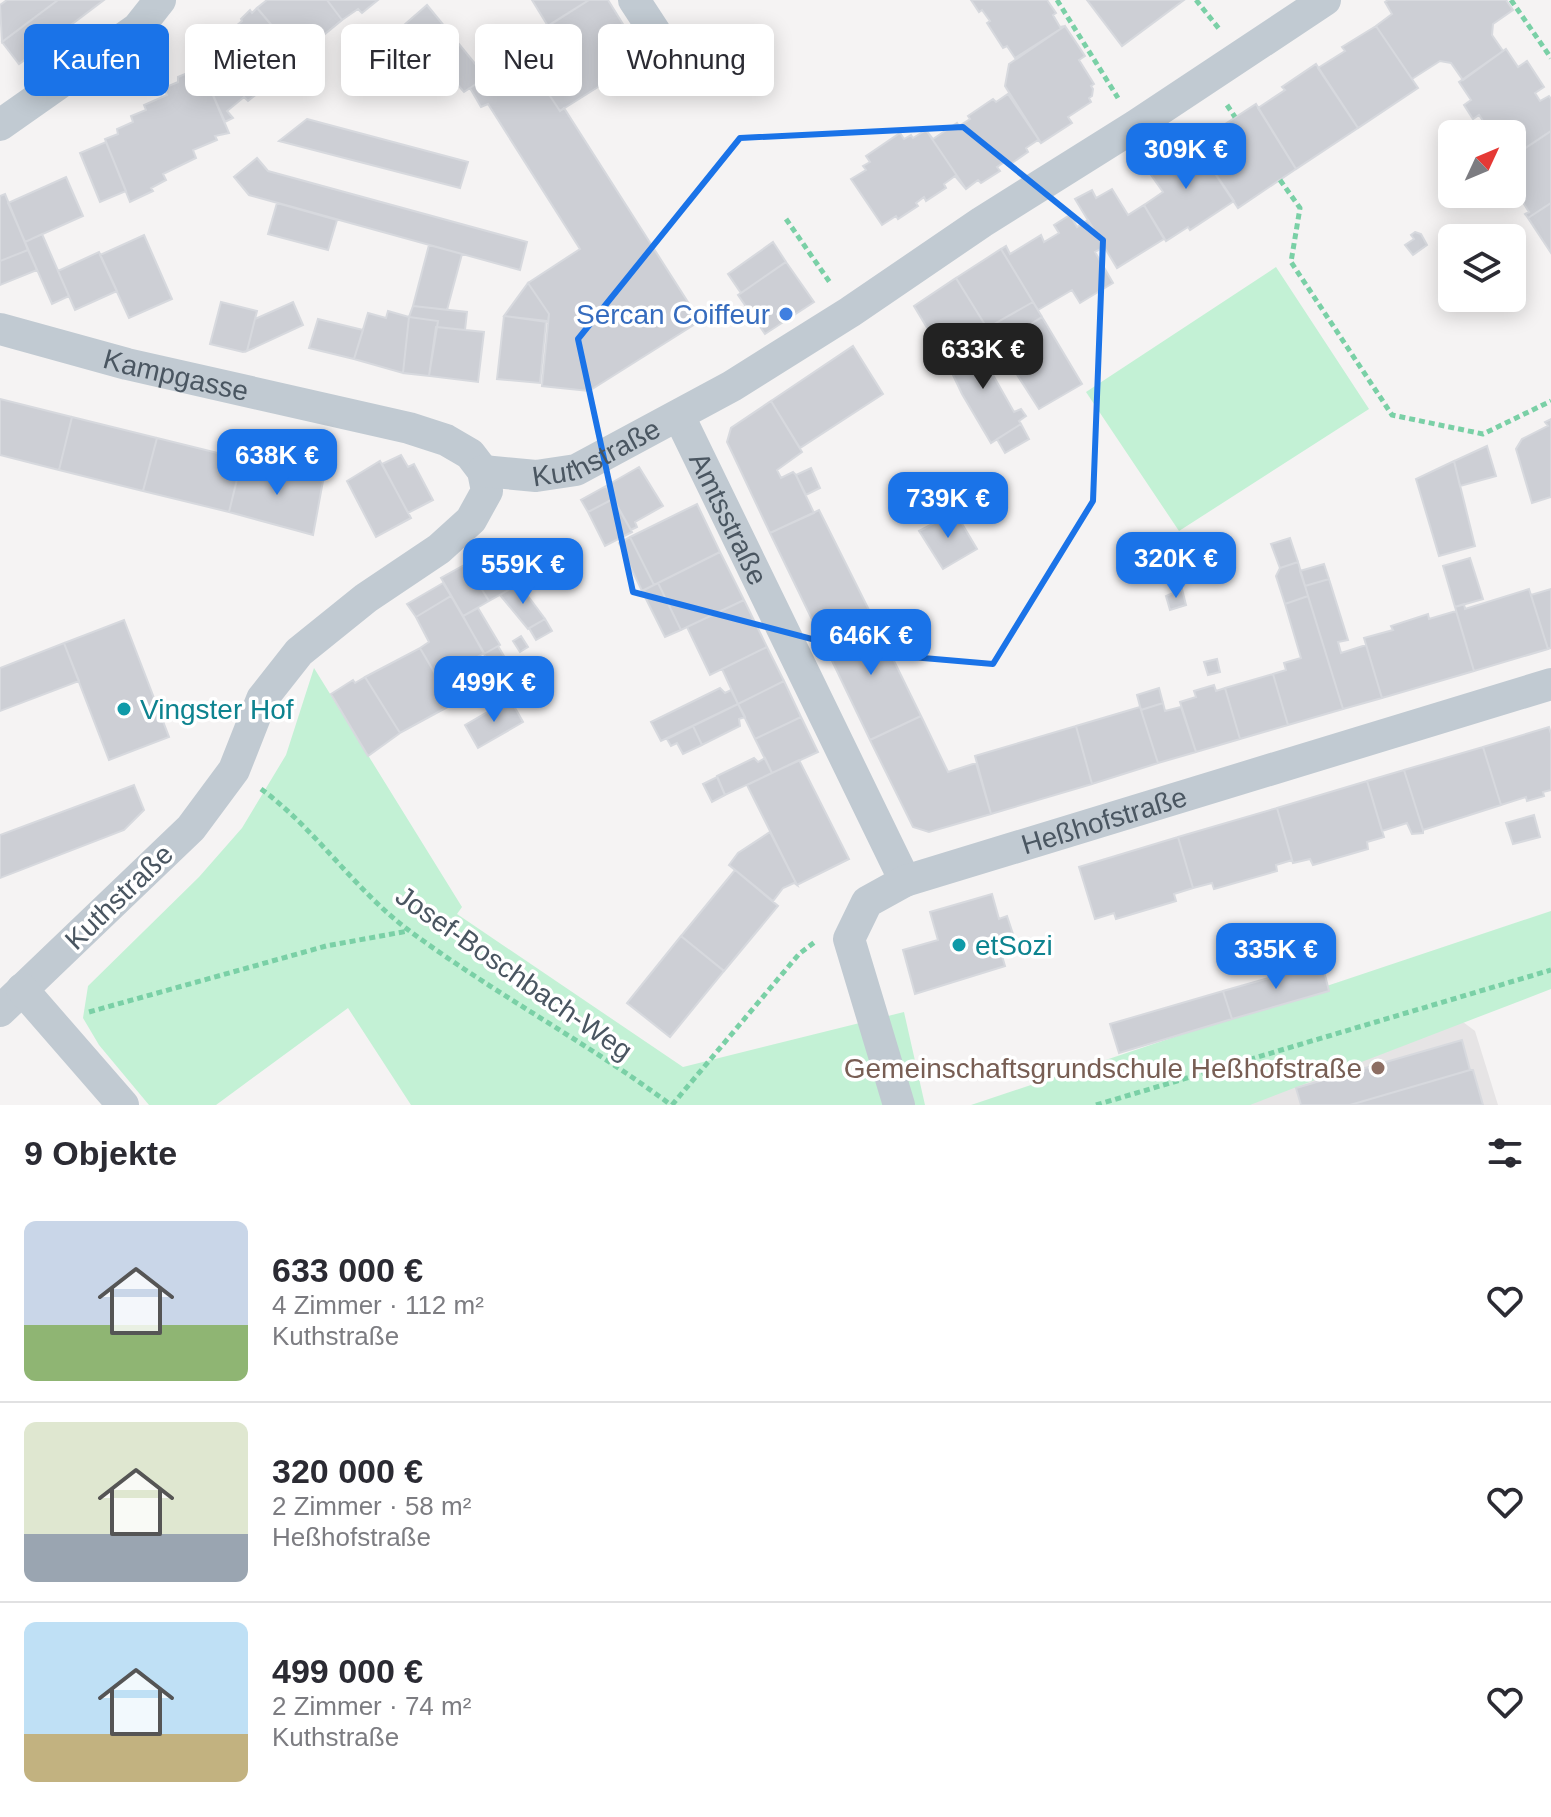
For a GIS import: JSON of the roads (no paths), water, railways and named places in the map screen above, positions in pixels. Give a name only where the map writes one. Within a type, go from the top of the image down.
[{"type":"street","points":[[0,125],[138,28],[160,0]]},
{"type":"street","points":[[634,0],[650,24]]},
{"type":"street","name":"Kuthstraße","points":[[11,1000],[191,828],[234,770],[262,699],[299,652],[366,598],[439,549],[471,520],[487,491],[483,471],[536,476],[576,470],[758,372],[982,222],[1135,126],[1325,0]]},
{"type":"street","name":"Kampgasse","points":[[0,329],[127,364],[409,428],[446,440],[470,454],[483,471]]},
{"type":"street","name":"Amtsstraße","points":[[679,416],[905,881]]},
{"type":"street","name":"Heßhofstraße","points":[[899,1105],[849,939],[867,902],[905,881],[1551,684]]},
{"type":"street","points":[[11,1000],[53,1022],[123,1105]]},
{"type":"place","name":"Sercan Coiffeur","points":[[786,314]]},
{"type":"place","name":"Vingster Hof","points":[[124,709]]},
{"type":"place","name":"etSozi","points":[[959,945]]},
{"type":"place","name":"Gemeinschaftsgrundschule Heßhofstraße","points":[[1378,1068]]}]
